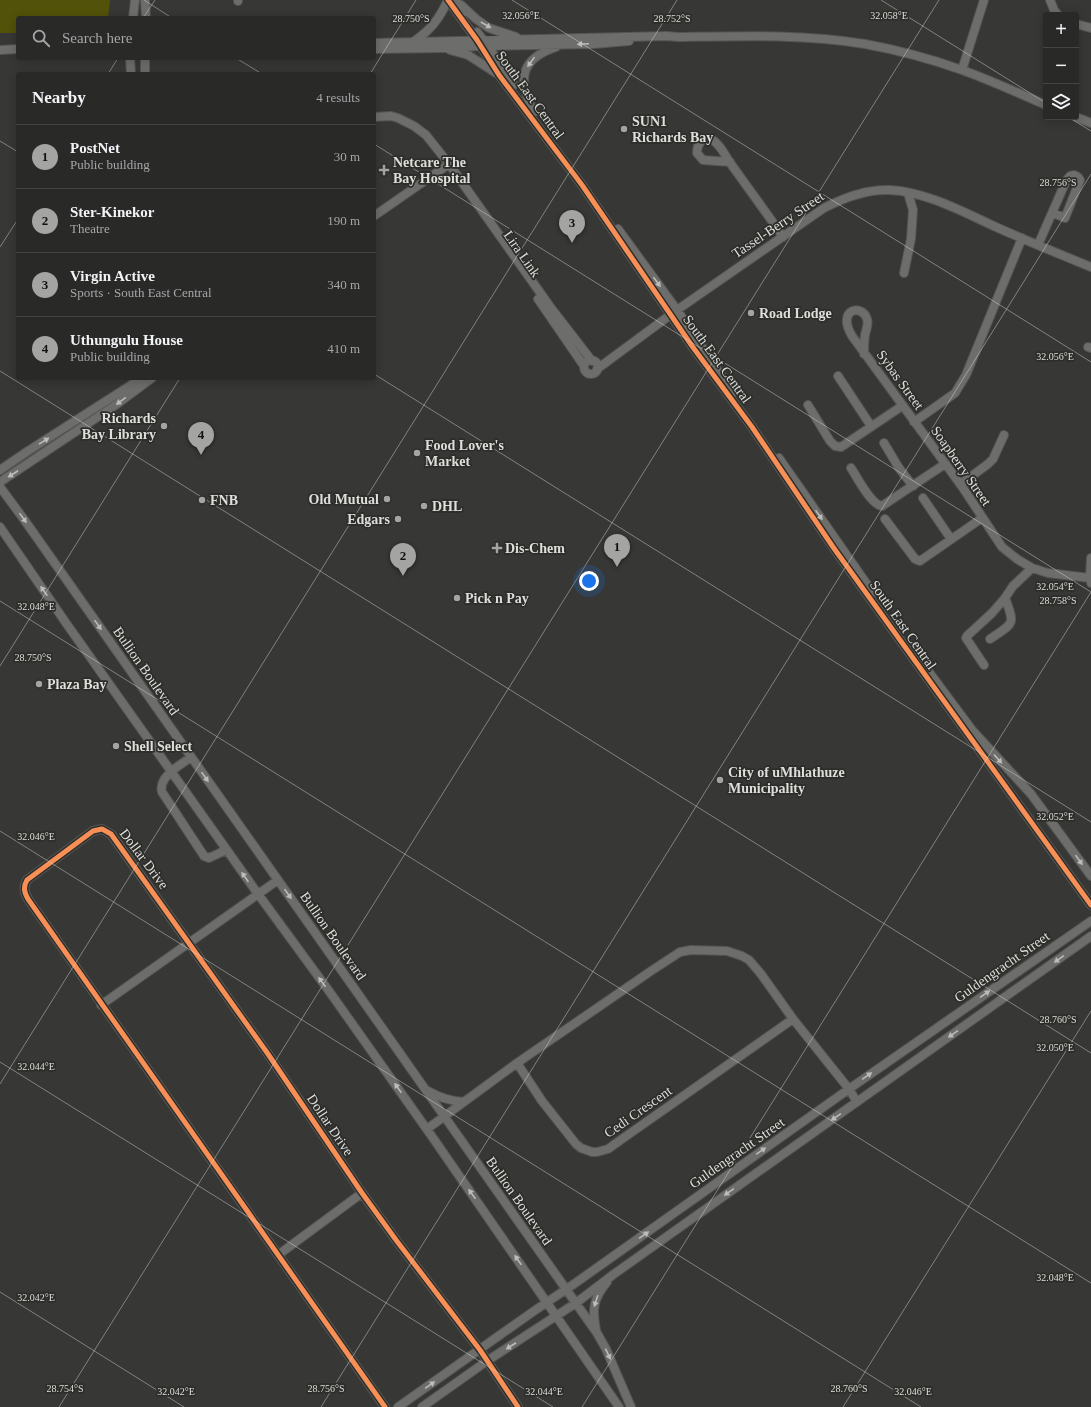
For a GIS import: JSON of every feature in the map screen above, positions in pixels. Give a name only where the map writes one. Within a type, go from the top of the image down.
[{"type":"street","points":[[133,16],[135,0]]},
{"type":"street","points":[[145,0],[146,16]]},
{"type":"street","points":[[413,42],[425,34],[435,24],[448,0]]},
{"type":"street","name":"South East Central","points":[[448,0],[534,112],[674,312]]},
{"type":"street","points":[[456,0],[482,24],[489,28],[522,38]]},
{"type":"street","name":"South East Central","points":[[456,0],[499,74],[582,185],[738,401],[858,570],[888,616],[969,732]]},
{"type":"street","points":[[962,70],[984,0]]},
{"type":"street","points":[[1050,0],[1056,12]]},
{"type":"street","points":[[1079,25],[1091,28]]},
{"type":"street","points":[[376,49],[444,48],[522,38],[786,36],[847,41],[897,51],[962,70],[1043,104]]},
{"type":"street","points":[[376,42],[565,44],[667,40],[678,37]]},
{"type":"street","points":[[534,112],[524,88],[526,70],[538,55],[565,44]]},
{"type":"street","points":[[444,48],[468,55],[499,74]]},
{"type":"street","points":[[0,50],[16,49]]},
{"type":"street","points":[[0,55],[16,54]]},
{"type":"street","points":[[130,60],[131,72]]},
{"type":"street","points":[[145,60],[145,72]]},
{"type":"street","points":[[376,117],[391,116],[414,126],[426,135],[443,158],[448,168]]},
{"type":"street","points":[[1079,118],[1091,123]]},
{"type":"street","points":[[730,162],[783,237]]},
{"type":"street","points":[[376,220],[434,181],[448,168]]},
{"type":"street","points":[[376,215],[448,168]]},
{"type":"street","name":"Lira Link","points":[[448,168],[551,308],[595,364]]},
{"type":"street","name":"Lira Link","points":[[448,168],[577,353],[584,366]]},
{"type":"street","points":[[1038,245],[1066,181],[1070,176],[1074,175],[1078,177],[1080,180],[1065,218],[1053,213]]},
{"type":"street","name":"Tassel-Berry Street","points":[[674,312],[824,208],[848,197],[875,191],[889,190],[908,193],[943,204],[1091,267]]},
{"type":"street","points":[[904,273],[911,239],[913,210],[908,193]]},
{"type":"street","name":"Soapberry Street","points":[[1022,238],[966,375],[960,386],[955,393],[914,422],[961,484],[1002,547],[1017,560],[1032,568],[1048,573],[1090,581]]},
{"type":"street","name":"Sybas Street","points":[[864,354],[867,320],[863,313],[857,310],[852,311],[847,315],[847,329],[864,354],[914,422]]},
{"type":"street","points":[[595,364],[594,373],[590,374],[585,371],[584,366],[587,362],[595,364],[613,356],[674,312]]},
{"type":"street","points":[[838,376],[871,426]]},
{"type":"street","points":[[0,470],[139,380]]},
{"type":"street","points":[[0,482],[117,404],[149,380]]},
{"type":"street","points":[[808,405],[830,441],[835,446],[841,447],[902,406]]},
{"type":"street","points":[[961,484],[993,459],[1004,435]]},
{"type":"street","points":[[884,444],[899,468],[913,486]]},
{"type":"street","points":[[850,468],[871,498],[881,506],[945,464]]},
{"type":"street","name":"Bullion Boulevard","points":[[0,487],[597,1333],[606,1349],[631,1407]]},
{"type":"street","points":[[922,498],[951,539]]},
{"type":"street","points":[[885,519],[915,559],[920,561],[982,518]]},
{"type":"street","points":[[0,527],[226,850],[427,1129],[619,1407]]},
{"type":"street","points":[[1090,581],[1091,558]]},
{"type":"street","points":[[984,664],[966,638],[967,636],[992,613],[1014,586],[1032,568]]},
{"type":"street","points":[[990,639],[1009,626],[1012,621],[1012,616],[1005,598]]},
{"type":"street","points":[[969,732],[1031,794],[1091,876]]},
{"type":"street","points":[[969,732],[1091,904]]},
{"type":"street","points":[[191,757],[172,771],[161,787],[162,792],[197,846],[207,858],[226,850]]},
{"type":"street","name":"Dollar Drive","points":[[386,1407],[101,1005],[28,899],[24,889],[24,885],[27,880],[84,837],[98,829],[105,830],[111,834],[268,1054],[362,1193],[480,1350],[518,1407]]},
{"type":"street","points":[[101,1005],[190,944],[278,880]]},
{"type":"street","name":"Guldengracht Street","points":[[398,1407],[849,1089],[1091,921]]},
{"type":"street","name":"Guldengracht Street","points":[[422,1407],[487,1361],[576,1303],[614,1274],[1091,936]]},
{"type":"street","points":[[427,1129],[517,1063],[668,959],[680,952],[691,950],[727,951],[738,954],[749,960],[761,974],[793,1019],[849,1089],[857,1102]]},
{"type":"street","name":"Cedi Crescent","points":[[517,1063],[542,1101],[576,1144],[584,1150],[597,1152],[608,1149],[793,1019]]},
{"type":"street","points":[[424,1088],[446,1100],[464,1102]]},
{"type":"street","points":[[278,1254],[362,1193]]},
{"type":"street","points":[[597,1333],[593,1310],[594,1302],[601,1290],[614,1274]]},
{"type":"shaded area","points":[[0,0],[110,0],[108,16],[16,16],[16,33],[0,33]]},
{"type":"cycle path","points":[[448,0],[477,40],[499,75],[582,185],[692,346],[752,427],[833,547],[1091,905]]},
{"type":"cycle path","points":[[385,1407],[28,899],[25,892],[27,880],[93,831],[102,829],[111,834],[268,1054],[362,1193],[480,1350],[518,1407]]},
{"type":"place","name":"SUN1 Richards Bay","points":[[624,129]]},
{"type":"place","name":"Netcare The Bay Hospital","points":[[384,170]]},
{"type":"place","name":"Virgin Active","points":[[572,243]]},
{"type":"place","name":"Road Lodge","points":[[751,313]]},
{"type":"place","name":"Richards Bay Library","points":[[164,426]]},
{"type":"place","name":"Food Lover's Market","points":[[417,453]]},
{"type":"place","name":"Uthungulu House","points":[[201,455]]},
{"type":"place","name":"Old Mutual","points":[[387,499]]},
{"type":"place","name":"FNB","points":[[202,500]]},
{"type":"place","name":"DHL","points":[[424,506]]},
{"type":"place","name":"Edgars","points":[[398,519]]},
{"type":"place","name":"Dis-Chem","points":[[497,548]]},
{"type":"place","name":"PostNet","points":[[617,567]]},
{"type":"place","name":"Ster-Kinekor","points":[[403,576]]},
{"type":"place","name":"Pick n Pay","points":[[457,598]]},
{"type":"place","name":"Plaza Bay","points":[[39,684]]},
{"type":"place","name":"Shell Select","points":[[116,746]]},
{"type":"place","name":"City of uMhlathuze Municipality","points":[[720,780]]}]
